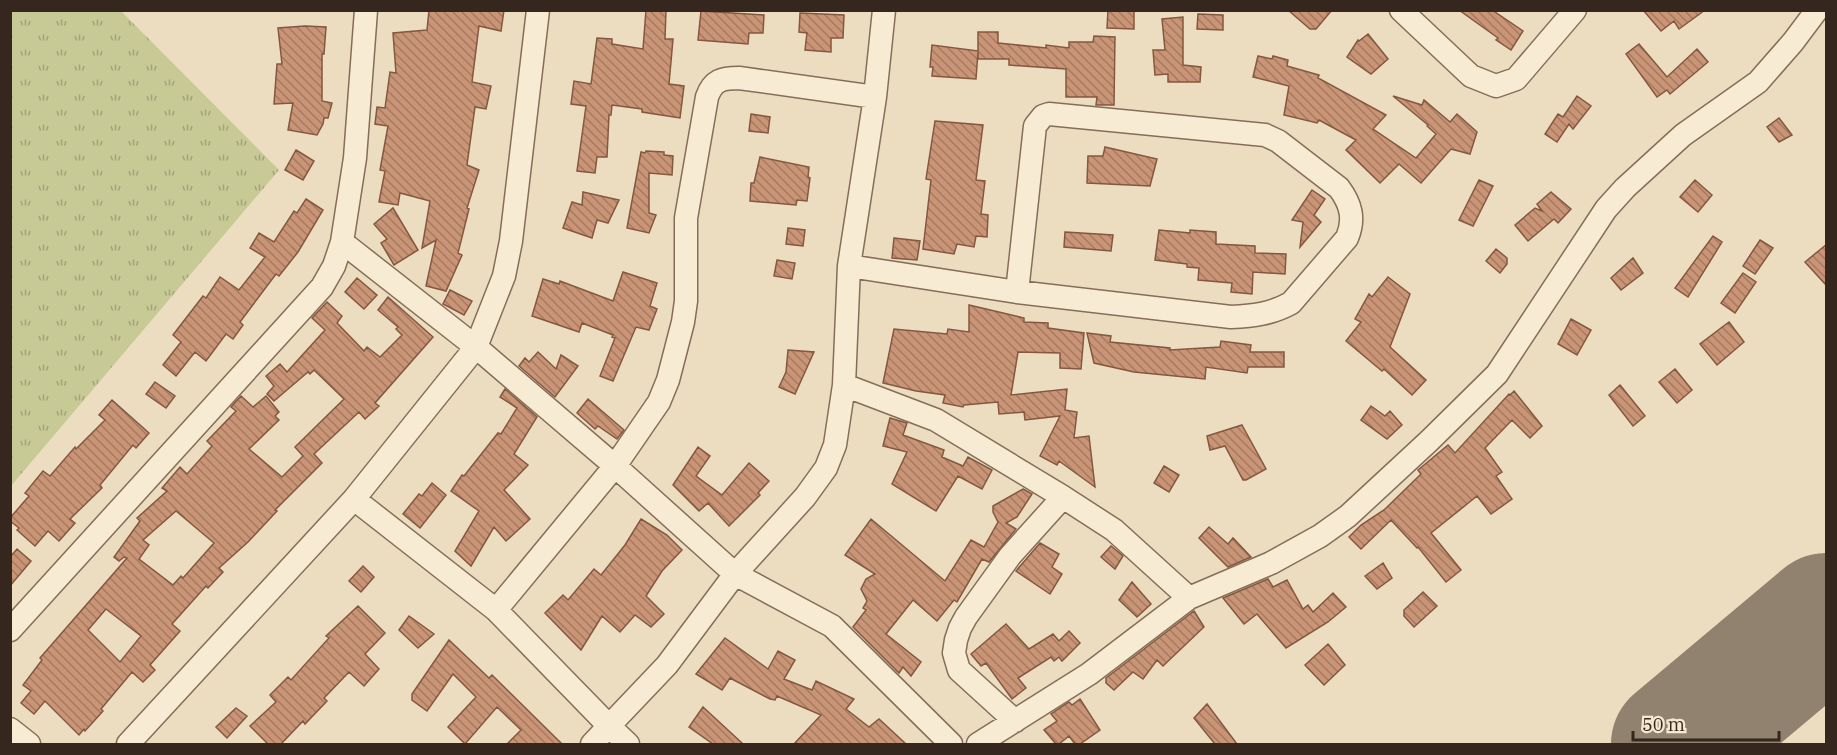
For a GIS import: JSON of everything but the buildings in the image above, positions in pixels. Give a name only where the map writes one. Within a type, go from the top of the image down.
[{"type":"street","points":[[10,630],[322,287],[334,266],[342,242],[355,158],[366,10]]},
{"type":"street","points":[[128,744],[354,499],[476,347],[504,276],[511,241],[538,10]]},
{"type":"street","points":[[592,744],[667,665],[735,574],[805,497],[826,468],[835,446],[844,385],[849,266],[875,98],[884,10]]},
{"type":"street","points":[[1401,10],[1471,76],[1496,86],[1516,79],[1575,10]]},
{"type":"street","points":[[978,744],[1089,674],[1189,598],[1271,563],[1334,527],[1430,441],[1497,374],[1606,209],[1625,188],[1683,135],[1758,82],[1818,18]]},
{"type":"street","points":[[496,610],[615,466],[659,402],[677,345],[686,301],[688,200],[710,88],[719,80],[739,78],[875,98]]},
{"type":"street","points":[[849,266],[1017,292],[1231,317],[1265,314],[1291,303],[1347,238],[1352,227],[1351,213],[1346,198],[1339,188],[1278,141],[1265,135],[1049,114],[1043,116],[1035,126],[1017,292]]},
{"type":"street","points":[[342,242],[476,347],[615,466],[735,574],[832,626],[951,744]]},
{"type":"street","points":[[844,385],[936,420],[1063,497],[1114,530],[1189,598]]},
{"type":"street","points":[[1015,721],[959,670],[954,653],[956,640],[966,617],[1010,556],[1063,497]]},
{"type":"street","points":[[354,499],[496,610],[628,744]]},
{"type":"street","points":[[10,729],[29,744]]},
{"type":"green space","points":[[11,10],[121,11],[279,170],[11,486]]},
{"type":"runway","points":[[1677,744],[1826,619]]}]
